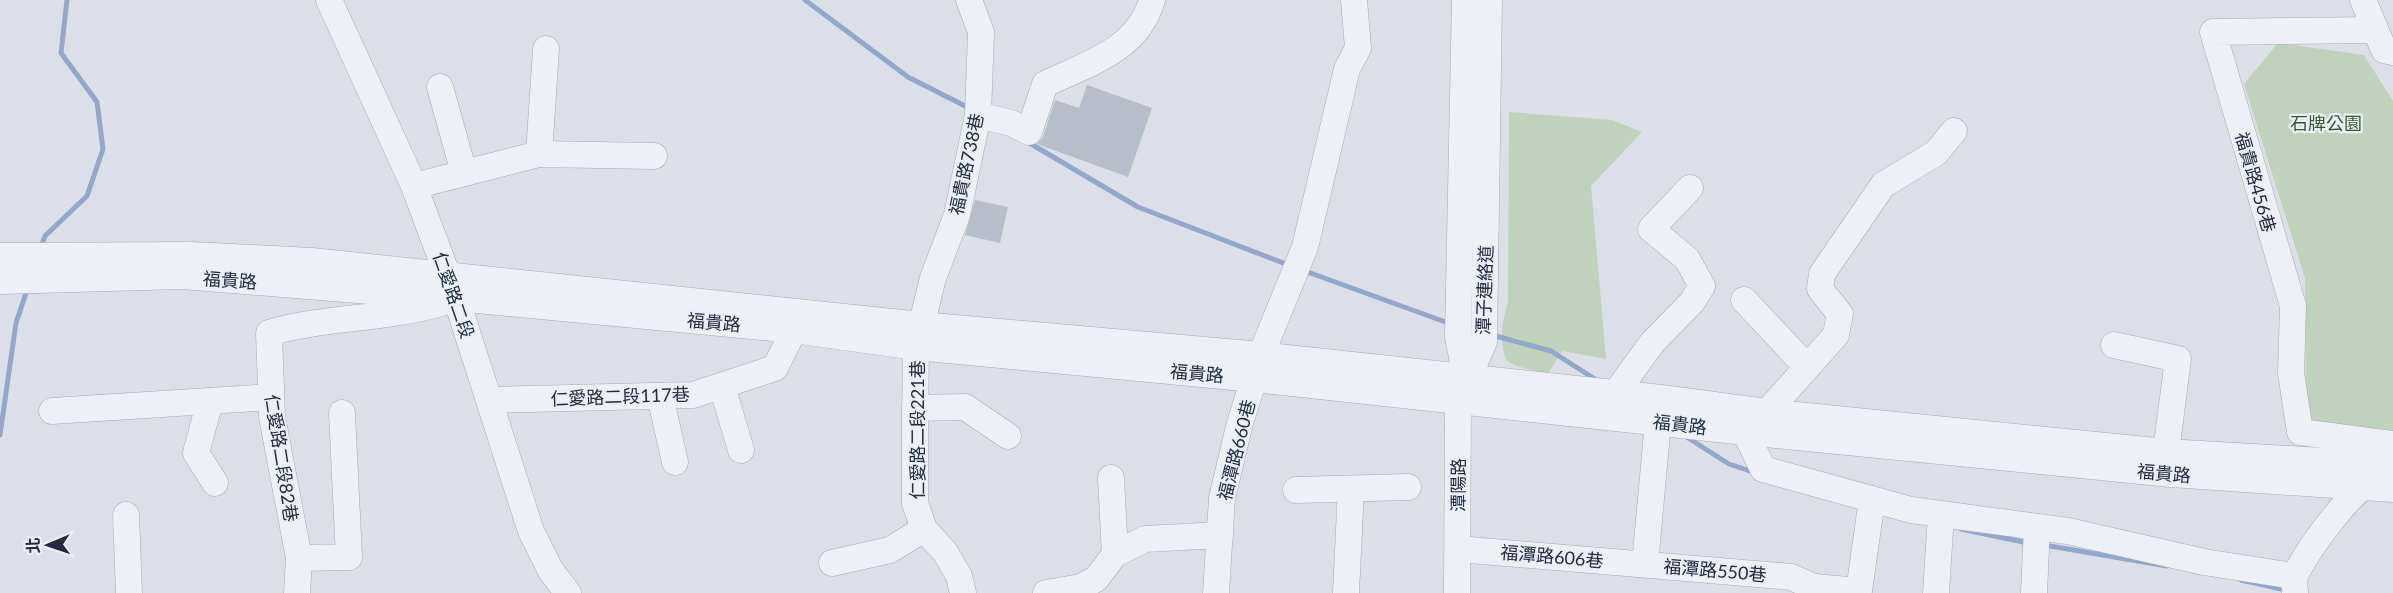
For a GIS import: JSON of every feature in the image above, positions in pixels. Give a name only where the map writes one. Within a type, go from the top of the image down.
[{"type":"street","name":"仁愛路二段","points":[[329,0],[414,186],[456,298],[531,531],[551,571],[568,593]]},
{"type":"street","name":"福貴路738巷","points":[[919,336],[933,278],[957,215],[978,115],[981,32],[969,0]]},
{"type":"street","points":[[978,115],[1011,123],[1029,132],[1045,84],[1102,59],[1119,47],[1147,17],[1152,0]]},
{"type":"street","name":"福潭路660巷","points":[[1216,593],[1222,498],[1240,423],[1258,367],[1305,247],[1347,69],[1358,48],[1354,0]]},
{"type":"street","name":"潭子連絡道","points":[[1462,389],[1458,336],[1465,0]]},
{"type":"street","name":"潭子連絡道","points":[[1462,389],[1484,342],[1490,0]]},
{"type":"street","points":[[2363,0],[2384,50],[2393,52]]},
{"type":"street","name":"福貴路456巷","points":[[2375,30],[2214,32],[2293,306],[2292,373],[2300,432],[2393,444]]},
{"type":"street","points":[[539,154],[546,49]]},
{"type":"street","points":[[440,87],[464,173]]},
{"type":"street","points":[[1954,131],[1936,153],[1883,185],[1822,274],[1820,289],[1840,314],[1836,335],[1767,412],[1744,432],[1763,470],[1941,515],[2068,531],[2295,585],[2344,503],[2361,487],[2393,478]]},
{"type":"street","points":[[414,186],[539,154],[654,156]]},
{"type":"street","points":[[1615,394],[1652,343],[1692,302],[1702,286],[1687,259],[1651,229],[1690,188]]},
{"type":"street","name":"福貴路","points":[[0,256],[192,255],[312,261],[447,273],[919,336],[1258,367],[1462,389],[1658,422],[1744,432],[2159,472],[2393,489]]},
{"type":"street","name":"福貴路","points":[[0,280],[182,276],[456,298],[794,330],[919,336]]},
{"type":"street","name":"仁愛路二段82巷","points":[[297,593],[299,558],[272,417],[269,333],[300,324],[411,313],[456,298]]},
{"type":"street","points":[[1744,300],[1807,367]]},
{"type":"street","name":"仁愛路二段117巷","points":[[490,400],[693,395],[775,368],[794,330]]},
{"type":"street","name":"仁愛路二段221巷","points":[[919,336],[915,408],[915,503],[924,529],[945,552],[959,576],[963,593]]},
{"type":"street","points":[[2114,345],[2178,359],[2166,452]]},
{"type":"street","points":[[722,386],[741,450]]},
{"type":"street","name":"福貴路","points":[[1462,389],[1615,394],[1767,412],[2166,452],[2393,465]]},
{"type":"street","name":"潭陽路","points":[[1457,593],[1462,389]]},
{"type":"street","points":[[660,396],[675,462]]},
{"type":"street","points":[[52,411],[272,397]]},
{"type":"street","points":[[210,401],[196,453],[215,483]]},
{"type":"street","points":[[915,408],[965,407],[1008,436]]},
{"type":"street","points":[[299,558],[349,557],[342,413]]},
{"type":"street","points":[[1645,564],[1658,422]]},
{"type":"street","points":[[1111,478],[1115,554]]},
{"type":"street","points":[[1296,490],[1408,487]]},
{"type":"street","points":[[1346,593],[1352,489]]},
{"type":"street","name":"福潭路550巷","points":[[1645,564],[1791,577],[1813,590],[1859,591],[1872,499]]},
{"type":"street","points":[[126,515],[129,593]]},
{"type":"street","points":[[1936,593],[1941,515]]},
{"type":"street","points":[[2034,593],[2037,527]]},
{"type":"street","points":[[832,563],[891,549],[924,529]]},
{"type":"street","points":[[1046,593],[1081,587],[1096,579],[1115,554],[1145,539],[1220,536]]},
{"type":"street","name":"福潭路606巷","points":[[1458,549],[1645,564]]},
{"type":"green space","name":"石牌公園","points":[[2278,43],[2364,55],[2393,101],[2393,431],[2306,427],[2305,278],[2244,84]]},
{"type":"green space","points":[[1509,112],[1612,120],[1642,132],[1591,186],[1606,359],[1562,351],[1548,374],[1516,366],[1506,360],[1502,338],[1508,302]]},
{"type":"building","points":[[1087,85],[1152,108],[1128,177],[1037,144],[1043,137],[1055,100],[1079,108]]},
{"type":"building","points":[[975,200],[1008,207],[1000,243],[965,235]]},
{"type":"waterway","points":[[40,250],[45,236],[87,196],[103,149],[97,102],[61,53],[67,0]]},
{"type":"waterway","points":[[805,0],[908,77],[971,109]]},
{"type":"waterway","points":[[1026,141],[1138,207],[1291,266]]},
{"type":"waterway","points":[[1302,270],[1451,324]]},
{"type":"waterway","points":[[0,435],[16,323],[28,287]]},
{"type":"waterway","points":[[1492,335],[1551,351],[1598,381]]},
{"type":"waterway","points":[[1685,436],[1729,464],[1756,473]]},
{"type":"waterway","points":[[1961,529],[2028,543]]},
{"type":"waterway","points":[[2044,545],[2167,566]]},
{"type":"waterway","points":[[2241,580],[2281,589]]}]
